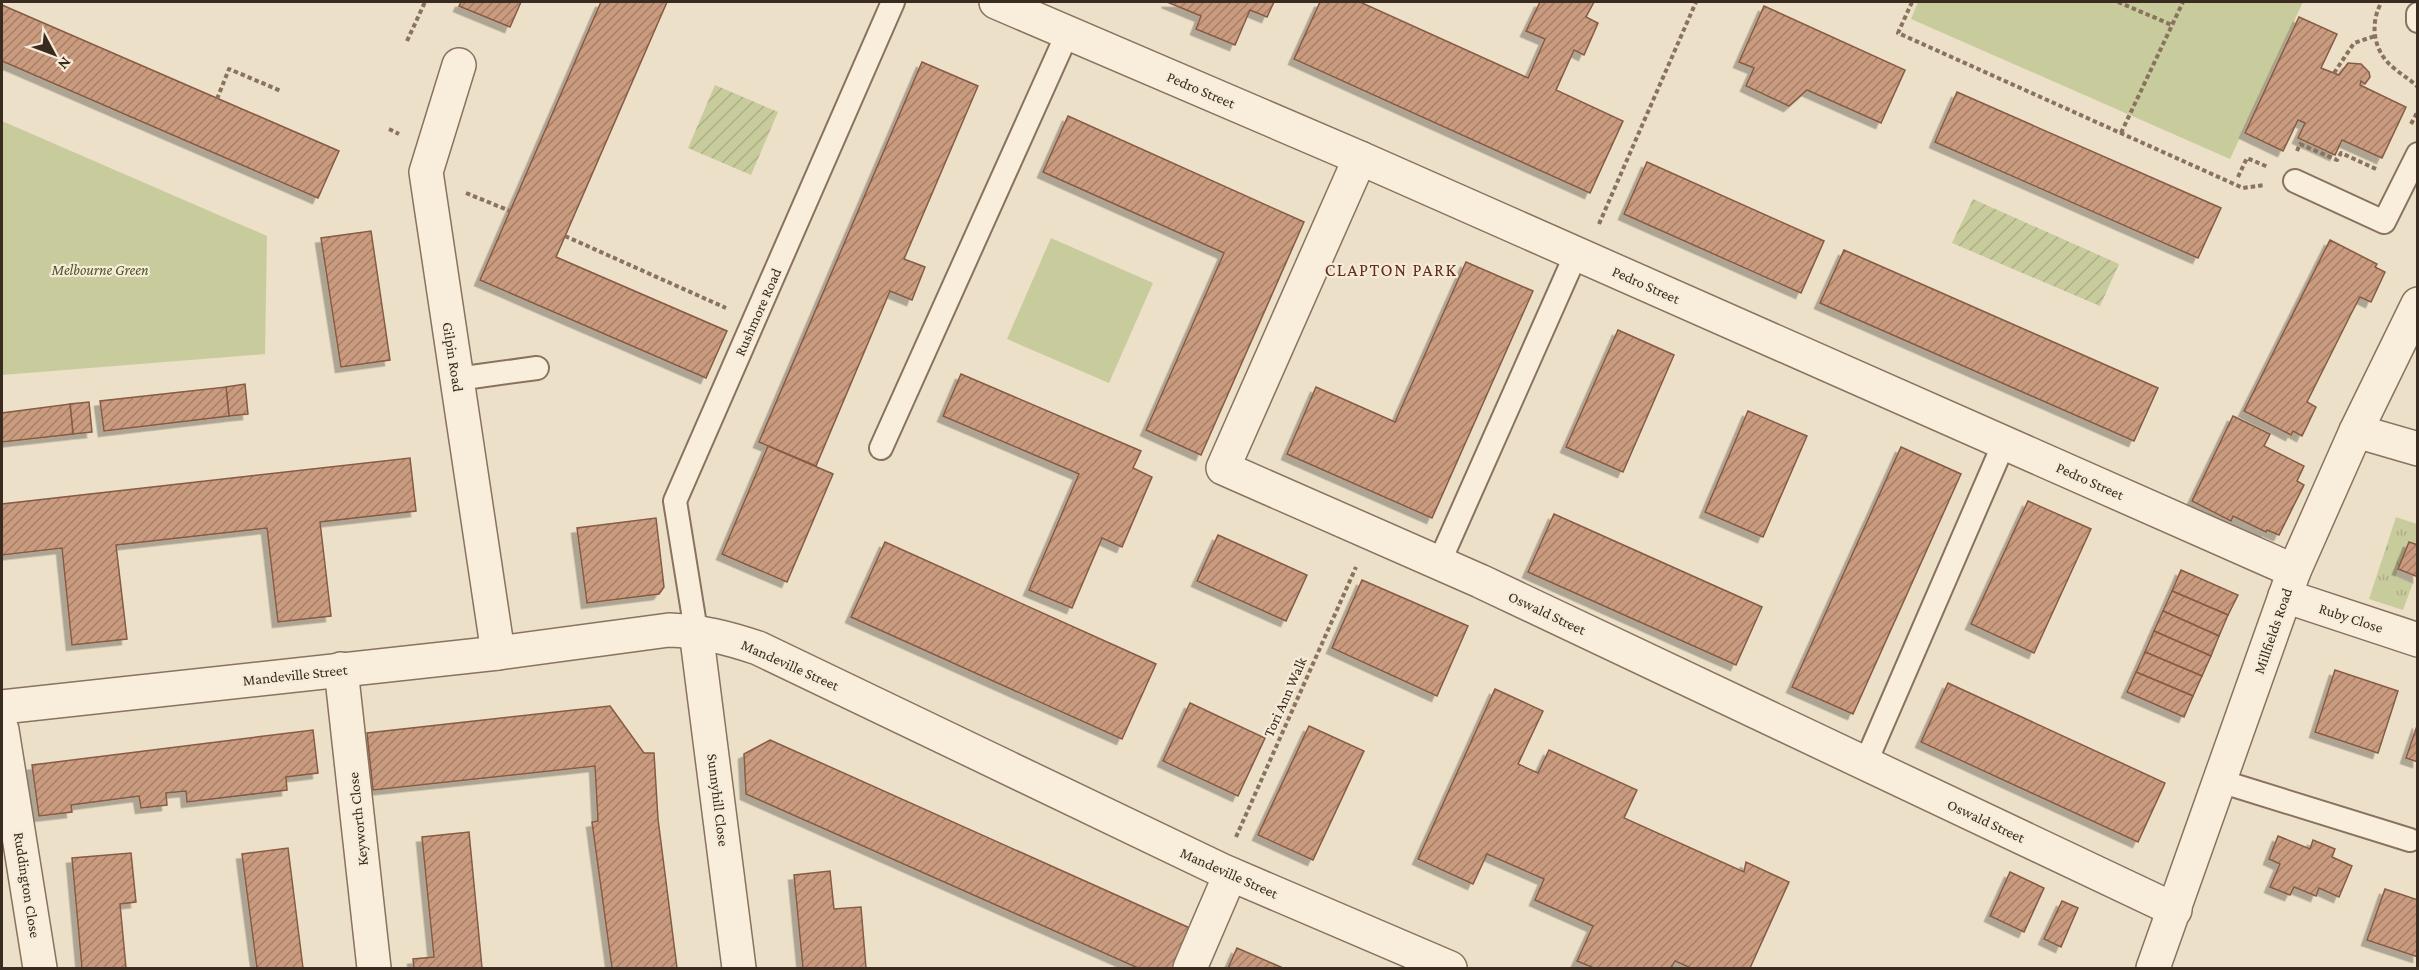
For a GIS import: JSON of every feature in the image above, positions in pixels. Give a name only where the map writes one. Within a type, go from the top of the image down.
[{"type":"street","name":"Pedro Street","points":[[996,2],[1360,158],[2004,442],[2290,583]]},
{"type":"street","name":"Gilpin Road","points":[[459,64],[426,172],[498,653]]},
{"type":"street","name":"Oswald Street","points":[[1360,158],[1223,468],[1439,563],[2175,910]]},
{"type":"street","name":"Millfields Road","points":[[2153,969],[2290,583],[2356,431],[2418,304]]},
{"type":"street","points":[[2356,431],[2418,449]]},
{"type":"street","name":"Ruby Close","points":[[2290,583],[2418,640]]},
{"type":"street","name":"Mandeville Street","points":[[2,707],[498,653],[669,630],[696,631],[758,648],[1226,873],[1450,969]]},
{"type":"street","name":"Sunnyhill Close","points":[[696,631],[739,969]]},
{"type":"street","name":"Keyworth Close","points":[[341,669],[374,969]]},
{"type":"street","name":"Ruddington Close","points":[[2,730],[40,969]]},
{"type":"street","points":[[1190,969],[1226,873]]},
{"type":"lane","name":"Rushmore Road","points":[[696,631],[675,501],[893,2]]},
{"type":"lane","points":[[2418,14],[2418,21]]},
{"type":"lane","points":[[881,448],[1068,32]]},
{"type":"lane","points":[[2295,182],[2384,222],[2418,154]]},
{"type":"lane","points":[[1439,563],[1580,256]]},
{"type":"lane","points":[[457,379],[537,368]]},
{"type":"lane","points":[[1865,764],[2004,442]]},
{"type":"lane","points":[[2220,781],[2410,840]]},
{"type":"path","points":[[406,41],[425,2]]},
{"type":"path","points":[[1580,256],[1696,2]]},
{"type":"path","points":[[1912,2],[1898,33],[2243,188],[2295,182]]},
{"type":"path","points":[[2118,2],[2172,26]]},
{"type":"path","points":[[2121,133],[2183,2]]},
{"type":"path","points":[[2379,5],[2375,36],[2381,54],[2386,61],[2418,87]]},
{"type":"path","points":[[2334,73],[2354,43],[2375,36]]},
{"type":"path","points":[[217,99],[230,69],[281,91]]},
{"type":"path","points":[[2408,132],[2418,111]]},
{"type":"path","points":[[2296,152],[2300,144],[2337,160],[2341,153],[2377,169]]},
{"type":"path","points":[[2238,177],[2247,158],[2273,169]]},
{"type":"path","points":[[565,236],[754,321]]},
{"type":"path","name":"Tori Ann Walk","points":[[1226,873],[1371,534]]},
{"type":"green space","points":[[1918,2],[2303,2],[2230,159],[1911,19]]},
{"type":"green space","points":[[715,85],[778,112],[751,175],[688,148]]},
{"type":"green space","name":"Melbourne Green","points":[[2,121],[267,236],[265,354],[2,375]]},
{"type":"green space","points":[[1973,199],[2119,264],[2100,306],[1952,243]]},
{"type":"green space","points":[[1051,238],[1153,283],[1109,383],[1007,339]]},
{"type":"green space","points":[[2396,517],[2417,524],[2417,545],[2409,542],[2395,577],[2413,583],[2403,610],[2369,599]]},
{"type":"building","points":[[461,2],[521,2],[510,27],[459,6]]},
{"type":"building","points":[[601,2],[667,2],[556,257],[727,331],[706,378],[480,280]]},
{"type":"building","points":[[1167,2],[1274,2],[1267,17],[1250,10],[1235,45],[1196,29],[1201,16]]},
{"type":"building","points":[[1320,2],[1360,2],[1528,78],[1545,39],[1526,31],[1540,2],[1594,2],[1586,17],[1598,23],[1584,55],[1574,50],[1556,90],[1623,121],[1590,193],[1294,59]]},
{"type":"building","points":[[2,5],[339,151],[318,198],[2,61]]},
{"type":"building","points":[[1764,6],[1905,70],[1881,123],[1807,90],[1789,106],[1746,86],[1754,68],[1739,62]]},
{"type":"building","points":[[2299,17],[2337,34],[2321,68],[2339,75],[2348,63],[2361,64],[2369,72],[2370,77],[2365,84],[2361,81],[2360,85],[2406,107],[2382,158],[2342,140],[2335,155],[2298,138],[2305,123],[2298,120],[2283,151],[2245,133]]},
{"type":"building","points":[[922,62],[978,86],[904,259],[925,267],[912,300],[890,291],[816,466],[759,442]]},
{"type":"building","points":[[1957,92],[2221,208],[2198,258],[1935,142]]},
{"type":"building","points":[[1068,116],[1304,222],[1201,455],[1146,430],[1224,253],[1043,172]]},
{"type":"building","points":[[1647,162],[1824,241],[1801,293],[1624,214]]},
{"type":"building","points":[[371,231],[390,360],[341,367],[321,238]]},
{"type":"building","points":[[2330,240],[2377,264],[2375,267],[2385,272],[2371,302],[2360,297],[2351,314],[2307,402],[2316,407],[2302,436],[2293,431],[2291,435],[2244,411]]},
{"type":"building","points":[[1844,250],[2158,388],[2134,441],[1820,303]]},
{"type":"building","points":[[1466,262],[1533,291],[1432,518],[1287,454],[1316,387],[1395,422]]},
{"type":"building","points":[[1618,330],[1674,355],[1623,472],[1566,447]]},
{"type":"building","points":[[961,374],[1141,451],[1133,468],[1152,477],[1122,547],[1102,538],[1072,608],[1029,590],[1079,474],[943,416]]},
{"type":"building","points":[[245,384],[248,414],[229,416],[226,387]]},
{"type":"building","points":[[226,387],[229,416],[104,431],[100,401]]},
{"type":"building","points":[[89,402],[92,432],[73,434],[70,404]]},
{"type":"building","points":[[70,404],[73,434],[2,442],[2,413]]},
{"type":"building","points":[[1748,411],[1807,436],[1763,537],[1705,512]]},
{"type":"building","points":[[2233,416],[2270,434],[2264,446],[2304,466],[2297,481],[2304,485],[2279,535],[2267,530],[2266,532],[2233,516],[2231,521],[2192,501]]},
{"type":"building","points":[[768,446],[833,474],[787,582],[722,554]]},
{"type":"building","points":[[1901,447],[1961,474],[1853,714],[1792,687]]},
{"type":"building","points":[[410,458],[416,511],[320,522],[331,616],[278,622],[267,528],[116,545],[127,639],[72,645],[62,548],[2,555],[2,504]]},
{"type":"building","points":[[2028,501],[2091,529],[2034,653],[1971,624]]},
{"type":"building","points":[[1554,514],[1762,607],[1736,665],[1528,572]]},
{"type":"building","points":[[656,518],[664,587],[659,594],[587,603],[577,528]]},
{"type":"building","points":[[1218,535],[1307,575],[1286,621],[1197,581]]},
{"type":"building","points":[[885,542],[1156,664],[1122,739],[851,617]]},
{"type":"building","points":[[2409,542],[2418,545],[2418,577],[2398,569]]},
{"type":"building","points":[[2181,570],[2238,595],[2228,615],[2172,591]]},
{"type":"building","points":[[1362,580],[1468,626],[1437,696],[1332,648]]},
{"type":"building","points":[[2172,591],[2228,615],[2219,636],[2163,611]]},
{"type":"building","points":[[2163,611],[2219,636],[2211,656],[2154,631]]},
{"type":"building","points":[[2154,631],[2211,656],[2202,676],[2145,652]]},
{"type":"building","points":[[2145,652],[2202,676],[2193,696],[2136,672]]},
{"type":"building","points":[[2335,670],[2398,691],[2378,753],[2315,732]]},
{"type":"building","points":[[2136,672],[2193,696],[2184,717],[2127,692]]},
{"type":"building","points":[[1948,683],[2165,783],[2138,842],[1921,742]]},
{"type":"building","points":[[1495,689],[1543,711],[1518,764],[1538,773],[1549,750],[1637,790],[1624,818],[1744,872],[1746,862],[1789,882],[1750,968],[1691,968],[1675,961],[1671,968],[1594,968],[1577,961],[1593,926],[1535,900],[1544,879],[1487,854],[1473,884],[1418,859]]},
{"type":"building","points":[[1190,703],[1265,738],[1238,796],[1163,761]]},
{"type":"building","points":[[610,706],[644,753],[654,753],[658,819],[677,968],[612,968],[592,822],[598,821],[595,766],[373,790],[367,733]]},
{"type":"building","points":[[2418,723],[2418,762],[2406,758]]},
{"type":"building","points":[[1309,726],[1364,751],[1313,860],[1258,835]]},
{"type":"building","points":[[313,730],[318,773],[286,777],[287,790],[187,802],[186,791],[166,793],[167,805],[141,808],[139,796],[71,805],[72,812],[39,816],[32,765]]},
{"type":"building","points":[[770,740],[1192,929],[1175,968],[1138,968],[746,794],[744,754]]},
{"type":"building","points":[[469,832],[482,968],[414,968],[413,959],[434,957],[422,837]]},
{"type":"building","points":[[2278,836],[2310,849],[2313,840],[2335,849],[2332,857],[2352,866],[2339,897],[2319,888],[2316,896],[2294,887],[2290,895],[2270,887],[2280,864],[2269,859]]},
{"type":"building","points":[[288,848],[303,968],[257,968],[242,854]]},
{"type":"building","points":[[131,853],[136,902],[120,904],[126,968],[82,968],[72,858]]},
{"type":"building","points":[[830,871],[834,909],[861,907],[866,968],[803,968],[794,875]]},
{"type":"building","points":[[2010,872],[2044,888],[2024,932],[1990,916]]},
{"type":"building","points":[[2385,889],[2418,900],[2418,957],[2367,940]]},
{"type":"building","points":[[2062,901],[2078,908],[2061,947],[2044,939]]},
{"type":"building","points":[[1237,948],[1283,968],[1228,968]]},
{"type":"district","name":"CLAPTON PARK","points":[[1391,270]]}]
